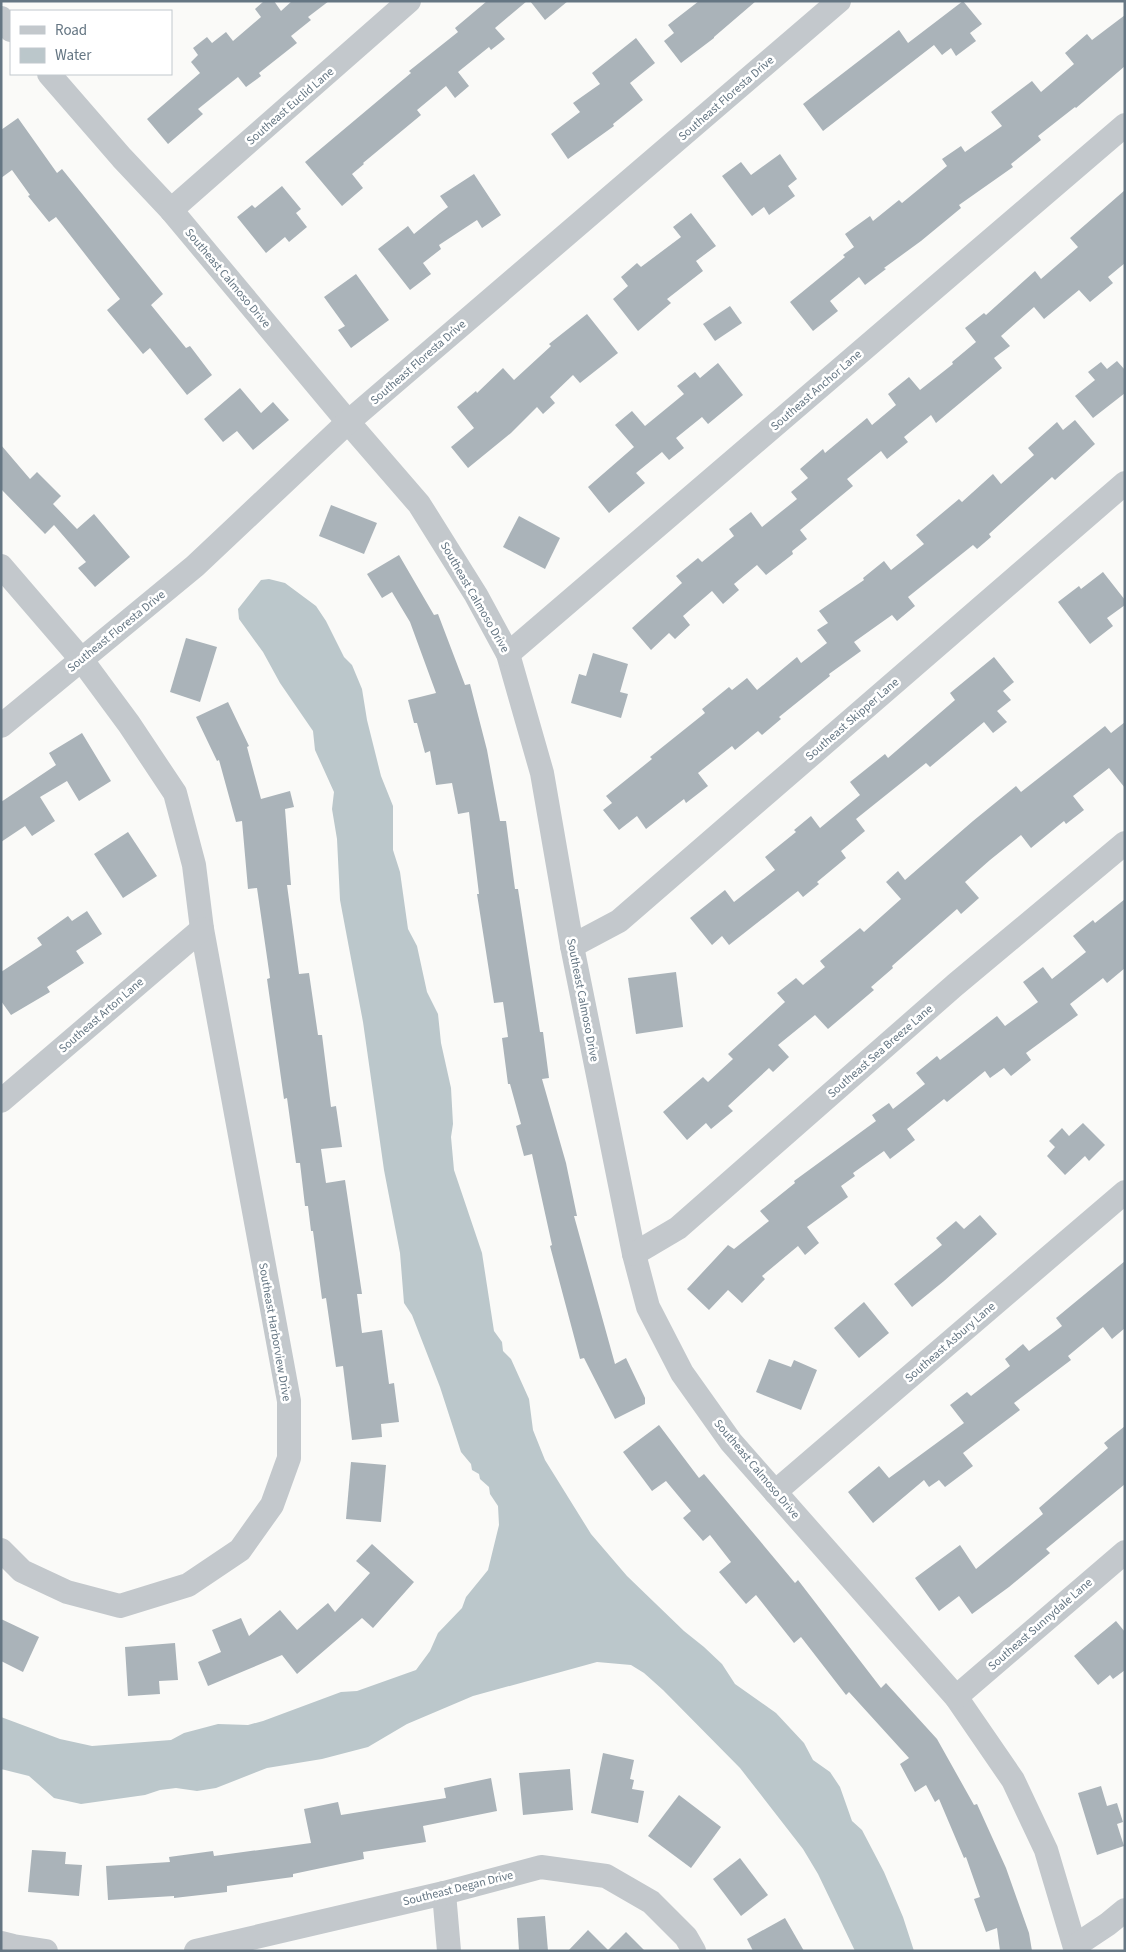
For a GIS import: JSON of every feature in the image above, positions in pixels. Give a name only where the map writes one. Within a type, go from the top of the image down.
[{"type":"street","name":"Southeast Euclid Lane","points":[[171,210],[409,1]]},
{"type":"street","name":"Southeast Floresta Drive","points":[[1,726],[195,566],[348,422],[839,1]]},
{"type":"street","points":[[1,18],[10,29]]},
{"type":"street","name":"Southeast Calmoso Drive","points":[[50,75],[122,158],[171,210],[419,504],[476,595],[508,654],[542,774],[572,946],[634,1254],[648,1307],[682,1373],[731,1442],[956,1697],[1017,1789],[1046,1850],[1076,1948]]},
{"type":"street","name":"Southeast Anchor Lane","points":[[508,654],[1125,125]]},
{"type":"street","name":"Southeast Skipper Lane","points":[[572,946],[619,921],[1125,483]]},
{"type":"street","name":"Southeast Harborview Drive","points":[[1,566],[81,659],[129,724],[175,793],[194,865],[202,929],[289,1402],[288,1458],[272,1505],[240,1550],[188,1584],[120,1606],[58,1588],[22,1571],[1,1550]]},
{"type":"street","name":"Southeast Sea Breeze Lane","points":[[634,1254],[678,1228],[955,985],[1125,843]]},
{"type":"street","name":"Southeast Arton Lane","points":[[1,1101],[202,929]]},
{"type":"street","name":"Southeast Asbury Lane","points":[[775,1492],[1125,1192]]},
{"type":"street","name":"Southeast Sunnydale Lane","points":[[956,1697],[1125,1552]]},
{"type":"street","name":"Southeast Degan Drive","points":[[196,1951],[444,1893],[541,1867],[606,1876],[651,1902],[686,1938],[694,1951]]},
{"type":"street","points":[[444,1893],[449,1951]]},
{"type":"street","points":[[1076,1948],[1125,1910]]},
{"type":"street","points":[[1,1943],[46,1951]]},
{"type":"water","points":[[269,579],[285,583],[316,606],[326,621],[344,657],[352,665],[362,689],[367,720],[381,776],[393,806],[393,850],[400,872],[408,929],[417,946],[427,992],[438,1014],[441,1043],[451,1088],[453,1124],[451,1137],[454,1170],[482,1253],[494,1331],[502,1342],[503,1351],[511,1359],[529,1399],[533,1430],[545,1460],[591,1534],[627,1576],[684,1631],[722,1664],[735,1684],[776,1713],[804,1743],[813,1760],[830,1772],[840,1787],[852,1821],[862,1830],[884,1872],[903,1917],[914,1951],[855,1951],[818,1874],[803,1849],[740,1768],[663,1690],[644,1673],[631,1665],[597,1662],[473,1696],[407,1724],[368,1747],[322,1759],[267,1768],[216,1788],[197,1791],[176,1788],[160,1790],[145,1795],[81,1804],[54,1798],[29,1776],[1,1769],[1,1717],[60,1739],[92,1746],[171,1740],[184,1733],[218,1724],[248,1725],[263,1721],[341,1692],[357,1691],[416,1670],[430,1651],[438,1633],[462,1608],[466,1597],[488,1570],[499,1525],[498,1506],[490,1494],[489,1487],[480,1479],[479,1474],[472,1470],[471,1464],[461,1452],[440,1387],[412,1315],[404,1303],[400,1253],[384,1170],[363,1022],[340,900],[337,839],[332,809],[334,792],[315,750],[313,731],[280,683],[263,652],[239,619],[238,609],[261,580]]},
{"type":"building","points":[[264,1],[274,1],[281,11],[292,1],[329,1],[308,17],[311,20],[291,36],[297,43],[259,73],[261,76],[246,87],[238,77],[198,109],[203,114],[168,144],[147,119],[200,73],[191,62],[198,55],[193,48],[207,37],[212,43],[226,32],[233,41],[261,17],[255,9]]},
{"type":"building","points":[[487,1],[527,1],[495,28],[505,39],[491,50],[489,47],[458,72],[469,86],[455,98],[446,86],[417,110],[421,115],[352,174],[363,188],[342,206],[305,162],[411,73],[409,71],[458,32],[455,28]]},
{"type":"building","points":[[530,1],[568,1],[545,20]]},
{"type":"building","points":[[699,1],[756,1],[714,38],[681,63],[664,41],[674,33],[668,25]]},
{"type":"building","points":[[963,1],[982,24],[970,33],[976,41],[956,56],[951,48],[942,55],[934,45],[823,131],[803,104],[899,30],[908,43]]},
{"type":"building","points":[[1125,15],[1125,66],[1076,108],[1038,136],[1041,140],[1011,164],[1013,167],[959,205],[961,208],[884,268],[886,269],[865,285],[859,277],[830,301],[838,311],[813,331],[790,302],[845,257],[843,255],[854,247],[845,234],[870,216],[873,221],[899,200],[902,203],[947,166],[942,159],[961,146],[965,152],[1002,126],[991,112],[1032,81],[1041,92],[1074,64],[1065,53],[1087,34],[1092,40]]},
{"type":"building","points":[[636,38],[655,63],[630,83],[643,100],[613,124],[614,126],[568,159],[551,134],[580,112],[573,103],[600,84],[592,73]]},
{"type":"building","points":[[18,118],[57,173],[62,169],[163,294],[151,305],[186,348],[190,346],[212,375],[187,395],[150,348],[143,354],[107,310],[120,299],[56,217],[49,222],[28,196],[30,195],[12,170],[1,178],[1,130]]},
{"type":"building","points":[[780,154],[797,179],[788,186],[795,196],[769,215],[764,207],[752,216],[722,176],[741,162],[751,175]]},
{"type":"building","points":[[474,174],[501,215],[482,228],[477,220],[439,245],[441,249],[423,263],[431,274],[410,290],[378,249],[408,226],[414,234],[448,207],[440,196]]},
{"type":"building","points":[[282,186],[301,209],[296,213],[307,227],[289,242],[285,237],[266,253],[237,217],[252,205],[255,208]]},
{"type":"building","points":[[1125,190],[1125,263],[1108,277],[1113,283],[1090,302],[1079,290],[1044,319],[1034,307],[1001,336],[1010,346],[994,358],[1002,368],[936,423],[931,415],[904,437],[908,442],[887,459],[881,451],[847,479],[853,486],[800,530],[807,539],[792,551],[793,554],[766,575],[757,565],[734,584],[739,590],[723,604],[712,591],[683,616],[690,625],[675,639],[669,633],[651,650],[632,628],[682,583],[676,576],[698,558],[702,562],[734,536],[729,529],[751,512],[762,527],[797,499],[791,492],[808,478],[800,469],[823,449],[825,453],[867,418],[872,425],[896,405],[888,394],[909,377],[920,390],[953,364],[952,362],[976,342],[965,328],[984,313],[986,315],[1035,271],[1041,279],[1078,247],[1070,238]]},
{"type":"building","points":[[691,213],[716,246],[696,261],[703,271],[667,299],[671,303],[638,331],[613,299],[628,286],[621,277],[637,263],[641,267],[681,237],[673,227]]},
{"type":"building","points":[[356,274],[389,320],[351,348],[338,330],[345,326],[324,297]]},
{"type":"building","points":[[730,306],[742,323],[715,341],[703,324]]},
{"type":"building","points":[[587,314],[618,353],[580,383],[573,375],[550,397],[555,403],[543,414],[537,407],[511,433],[468,468],[451,447],[474,428],[457,407],[476,391],[477,393],[503,368],[514,380],[551,346],[549,344]]},
{"type":"building","points":[[1117,361],[1125,370],[1125,393],[1093,418],[1075,396],[1095,380],[1088,372],[1101,362],[1107,369]]},
{"type":"building","points":[[718,363],[743,395],[708,424],[702,417],[676,438],[684,448],[669,460],[662,452],[636,473],[645,483],[609,513],[588,487],[634,447],[615,425],[632,411],[645,426],[684,394],[677,386],[695,372],[700,378]]},
{"type":"building","points":[[240,388],[261,413],[273,402],[289,420],[253,450],[237,431],[223,442],[204,419]]},
{"type":"building","points":[[1075,420],[1095,444],[1055,480],[1052,477],[989,534],[991,537],[977,549],[973,545],[908,597],[915,606],[897,621],[892,615],[854,642],[861,651],[829,674],[830,676],[779,717],[781,719],[762,735],[758,731],[735,750],[732,746],[698,773],[708,786],[686,803],[684,799],[646,829],[637,816],[619,830],[603,810],[612,803],[606,796],[652,759],[650,757],[705,713],[702,709],[729,687],[732,690],[747,678],[757,690],[797,657],[801,663],[827,643],[817,630],[828,623],[819,611],[864,580],[863,578],[884,561],[891,570],[924,544],[916,535],[959,499],[962,502],[993,474],[1001,484],[1034,455],[1028,448],[1057,422],[1063,430]]},
{"type":"building","points":[[1,445],[30,479],[37,472],[61,496],[53,504],[77,529],[94,514],[130,557],[95,587],[78,568],[86,562],[54,525],[45,534],[1,489]]},
{"type":"building","points":[[331,505],[377,523],[364,554],[319,536]]},
{"type":"building","points":[[519,516],[560,538],[545,569],[503,547]]},
{"type":"building","points":[[399,555],[434,615],[438,614],[465,685],[470,684],[487,750],[500,821],[506,821],[515,889],[518,889],[540,1032],[543,1032],[549,1078],[542,1079],[566,1163],[577,1216],[574,1216],[615,1364],[626,1358],[645,1398],[645,1404],[615,1419],[584,1358],[580,1359],[550,1246],[552,1245],[532,1154],[524,1156],[516,1126],[521,1124],[510,1084],[508,1084],[502,1038],[508,1037],[503,1002],[494,1003],[477,894],[479,894],[469,812],[458,814],[452,783],[436,785],[430,751],[425,753],[417,723],[414,723],[408,700],[436,693],[410,622],[392,592],[382,598],[367,574]]},
{"type":"building","points":[[1103,572],[1125,600],[1125,605],[1107,618],[1113,626],[1090,644],[1058,602],[1079,586],[1081,589]]},
{"type":"building","points":[[186,638],[217,647],[200,702],[170,692]]},
{"type":"building","points":[[593,653],[628,664],[620,692],[628,694],[621,718],[571,703],[579,674],[586,676]]},
{"type":"building","points":[[994,657],[1014,682],[1003,691],[1011,700],[997,711],[1007,722],[993,733],[984,722],[930,767],[926,763],[856,819],[865,831],[841,851],[846,858],[817,882],[819,884],[803,897],[798,891],[729,945],[722,936],[712,945],[690,918],[725,890],[734,902],[775,870],[765,857],[796,832],[794,830],[811,816],[820,828],[860,795],[850,782],[885,754],[888,758],[955,700],[950,693]]},
{"type":"building","points":[[228,702],[249,746],[247,747],[261,799],[290,791],[294,807],[285,809],[291,885],[287,885],[299,974],[309,973],[318,1035],[322,1035],[331,1107],[336,1106],[342,1147],[321,1149],[326,1183],[345,1180],[362,1294],[357,1294],[362,1333],[382,1330],[389,1384],[394,1383],[399,1422],[381,1424],[382,1437],[352,1440],[343,1366],[336,1367],[326,1298],[322,1299],[313,1231],[311,1231],[308,1206],[305,1206],[300,1163],[296,1163],[287,1098],[284,1099],[267,979],[270,978],[257,888],[248,889],[242,821],[236,822],[219,760],[217,761],[196,717]]},
{"type":"building","points":[[1125,722],[1125,788],[1109,768],[1073,796],[1084,810],[1066,824],[1064,821],[1031,848],[1021,835],[965,882],[979,898],[961,914],[957,909],[892,966],[893,968],[871,987],[874,990],[828,1029],[815,1015],[778,1045],[789,1057],[773,1072],[769,1068],[728,1106],[733,1111],[711,1129],[706,1123],[687,1140],[663,1112],[703,1077],[708,1082],[733,1059],[728,1054],[785,1002],[777,993],[796,978],[803,985],[825,967],[820,961],[860,928],[864,932],[901,899],[886,882],[898,871],[905,880],[1016,786],[1021,792],[1105,726],[1111,733]]},
{"type":"building","points":[[82,733],[111,781],[79,801],[67,781],[40,797],[55,821],[32,836],[25,826],[1,842],[1,802],[56,765],[49,753]]},
{"type":"building","points":[[128,832],[157,876],[123,898],[94,854]]},
{"type":"building","points":[[1125,899],[1125,968],[1107,983],[1103,978],[1070,1004],[1078,1015],[1026,1053],[1031,1060],[1011,1076],[1004,1068],[990,1078],[985,1071],[947,1102],[944,1099],[907,1129],[915,1140],[890,1159],[884,1151],[853,1173],[855,1176],[841,1186],[848,1197],[807,1227],[819,1243],[805,1255],[798,1246],[762,1276],[765,1279],[742,1303],[728,1290],[709,1310],[687,1289],[728,1245],[734,1249],[769,1221],[760,1211],[795,1183],[794,1181],[876,1121],[872,1115],[889,1103],[893,1109],[925,1084],[916,1073],[937,1056],[940,1060],[997,1016],[1005,1026],[1038,1002],[1023,982],[1043,967],[1052,979],[1086,952],[1073,936],[1093,920],[1095,923]]},
{"type":"building","points":[[87,911],[102,934],[76,951],[84,963],[47,987],[50,992],[11,1015],[1,1001],[1,972],[42,945],[37,938],[68,916],[72,921]]},
{"type":"building","points":[[676,972],[683,1027],[636,1034],[628,978]]},
{"type":"building","points":[[1083,1123],[1105,1145],[1089,1161],[1085,1156],[1065,1175],[1047,1156],[1055,1147],[1049,1141],[1062,1128],[1069,1136]]},
{"type":"building","points":[[980,1215],[997,1234],[912,1307],[894,1284],[942,1245],[936,1238],[956,1221],[964,1229]]},
{"type":"building","points":[[1125,1261],[1125,1328],[1112,1339],[1103,1327],[1068,1356],[1071,1360],[1014,1403],[1020,1410],[963,1453],[973,1466],[945,1487],[939,1480],[929,1487],[924,1480],[873,1523],[848,1492],[879,1466],[889,1478],[964,1423],[950,1405],[967,1392],[971,1396],[1010,1366],[1005,1359],[1023,1344],[1029,1351],[1062,1326],[1056,1318]]},
{"type":"building","points":[[864,1302],[889,1333],[859,1358],[834,1328]]},
{"type":"building","points":[[769,1359],[791,1367],[794,1360],[817,1370],[801,1410],[756,1392]]},
{"type":"building","points":[[659,1425],[699,1478],[704,1474],[795,1583],[798,1580],[881,1688],[886,1683],[937,1739],[974,1805],[977,1804],[1006,1868],[1029,1933],[1032,1951],[1000,1951],[997,1928],[986,1932],[974,1899],[980,1897],[966,1857],[964,1858],[939,1799],[935,1802],[926,1785],[915,1792],[900,1764],[909,1758],[849,1692],[846,1695],[801,1637],[794,1643],[756,1595],[746,1604],[719,1572],[731,1562],[710,1535],[703,1541],[683,1518],[691,1511],[666,1481],[652,1491],[623,1452]]},
{"type":"building","points":[[1125,1426],[1125,1484],[1046,1549],[1050,1553],[1009,1587],[972,1614],[959,1596],[939,1611],[915,1578],[960,1545],[976,1569],[1043,1514],[1039,1508],[1108,1448],[1104,1443]]},
{"type":"building","points":[[351,1462],[386,1465],[381,1522],[346,1519]]},
{"type":"building","points":[[372,1544],[414,1582],[373,1628],[362,1618],[297,1674],[282,1655],[208,1686],[198,1662],[221,1652],[212,1630],[241,1618],[249,1636],[280,1610],[297,1630],[328,1603],[335,1612],[370,1573],[356,1561]]},
{"type":"building","points":[[1,1619],[39,1637],[23,1672],[1,1661]]},
{"type":"building","points":[[1116,1621],[1125,1632],[1125,1670],[1113,1679],[1110,1675],[1098,1685],[1074,1656]]},
{"type":"building","points":[[175,1643],[178,1680],[159,1681],[160,1694],[128,1696],[125,1647]]},
{"type":"building","points":[[603,1753],[634,1760],[630,1779],[634,1780],[632,1789],[644,1791],[638,1823],[591,1813]]},
{"type":"building","points":[[570,1769],[573,1810],[523,1815],[519,1773]]},
{"type":"building","points":[[491,1778],[497,1811],[423,1826],[426,1842],[363,1852],[364,1859],[293,1874],[293,1877],[227,1886],[227,1892],[174,1898],[174,1896],[108,1900],[106,1866],[170,1862],[169,1857],[213,1851],[214,1856],[311,1843],[304,1809],[338,1802],[341,1815],[446,1798],[444,1788]]},
{"type":"building","points":[[1101,1786],[1107,1806],[1117,1803],[1123,1822],[1117,1824],[1124,1846],[1097,1855],[1078,1793]]},
{"type":"building","points":[[679,1795],[721,1827],[691,1868],[648,1836]]},
{"type":"building","points":[[32,1850],[66,1852],[65,1864],[82,1865],[79,1896],[28,1892]]},
{"type":"building","points":[[740,1858],[768,1895],[741,1916],[713,1879]]},
{"type":"building","points":[[545,1916],[548,1951],[519,1951],[517,1918]]},
{"type":"building","points":[[785,1918],[804,1951],[753,1951],[747,1939]]},
{"type":"building","points":[[588,1930],[608,1950],[626,1932],[645,1951],[568,1951]]}]
